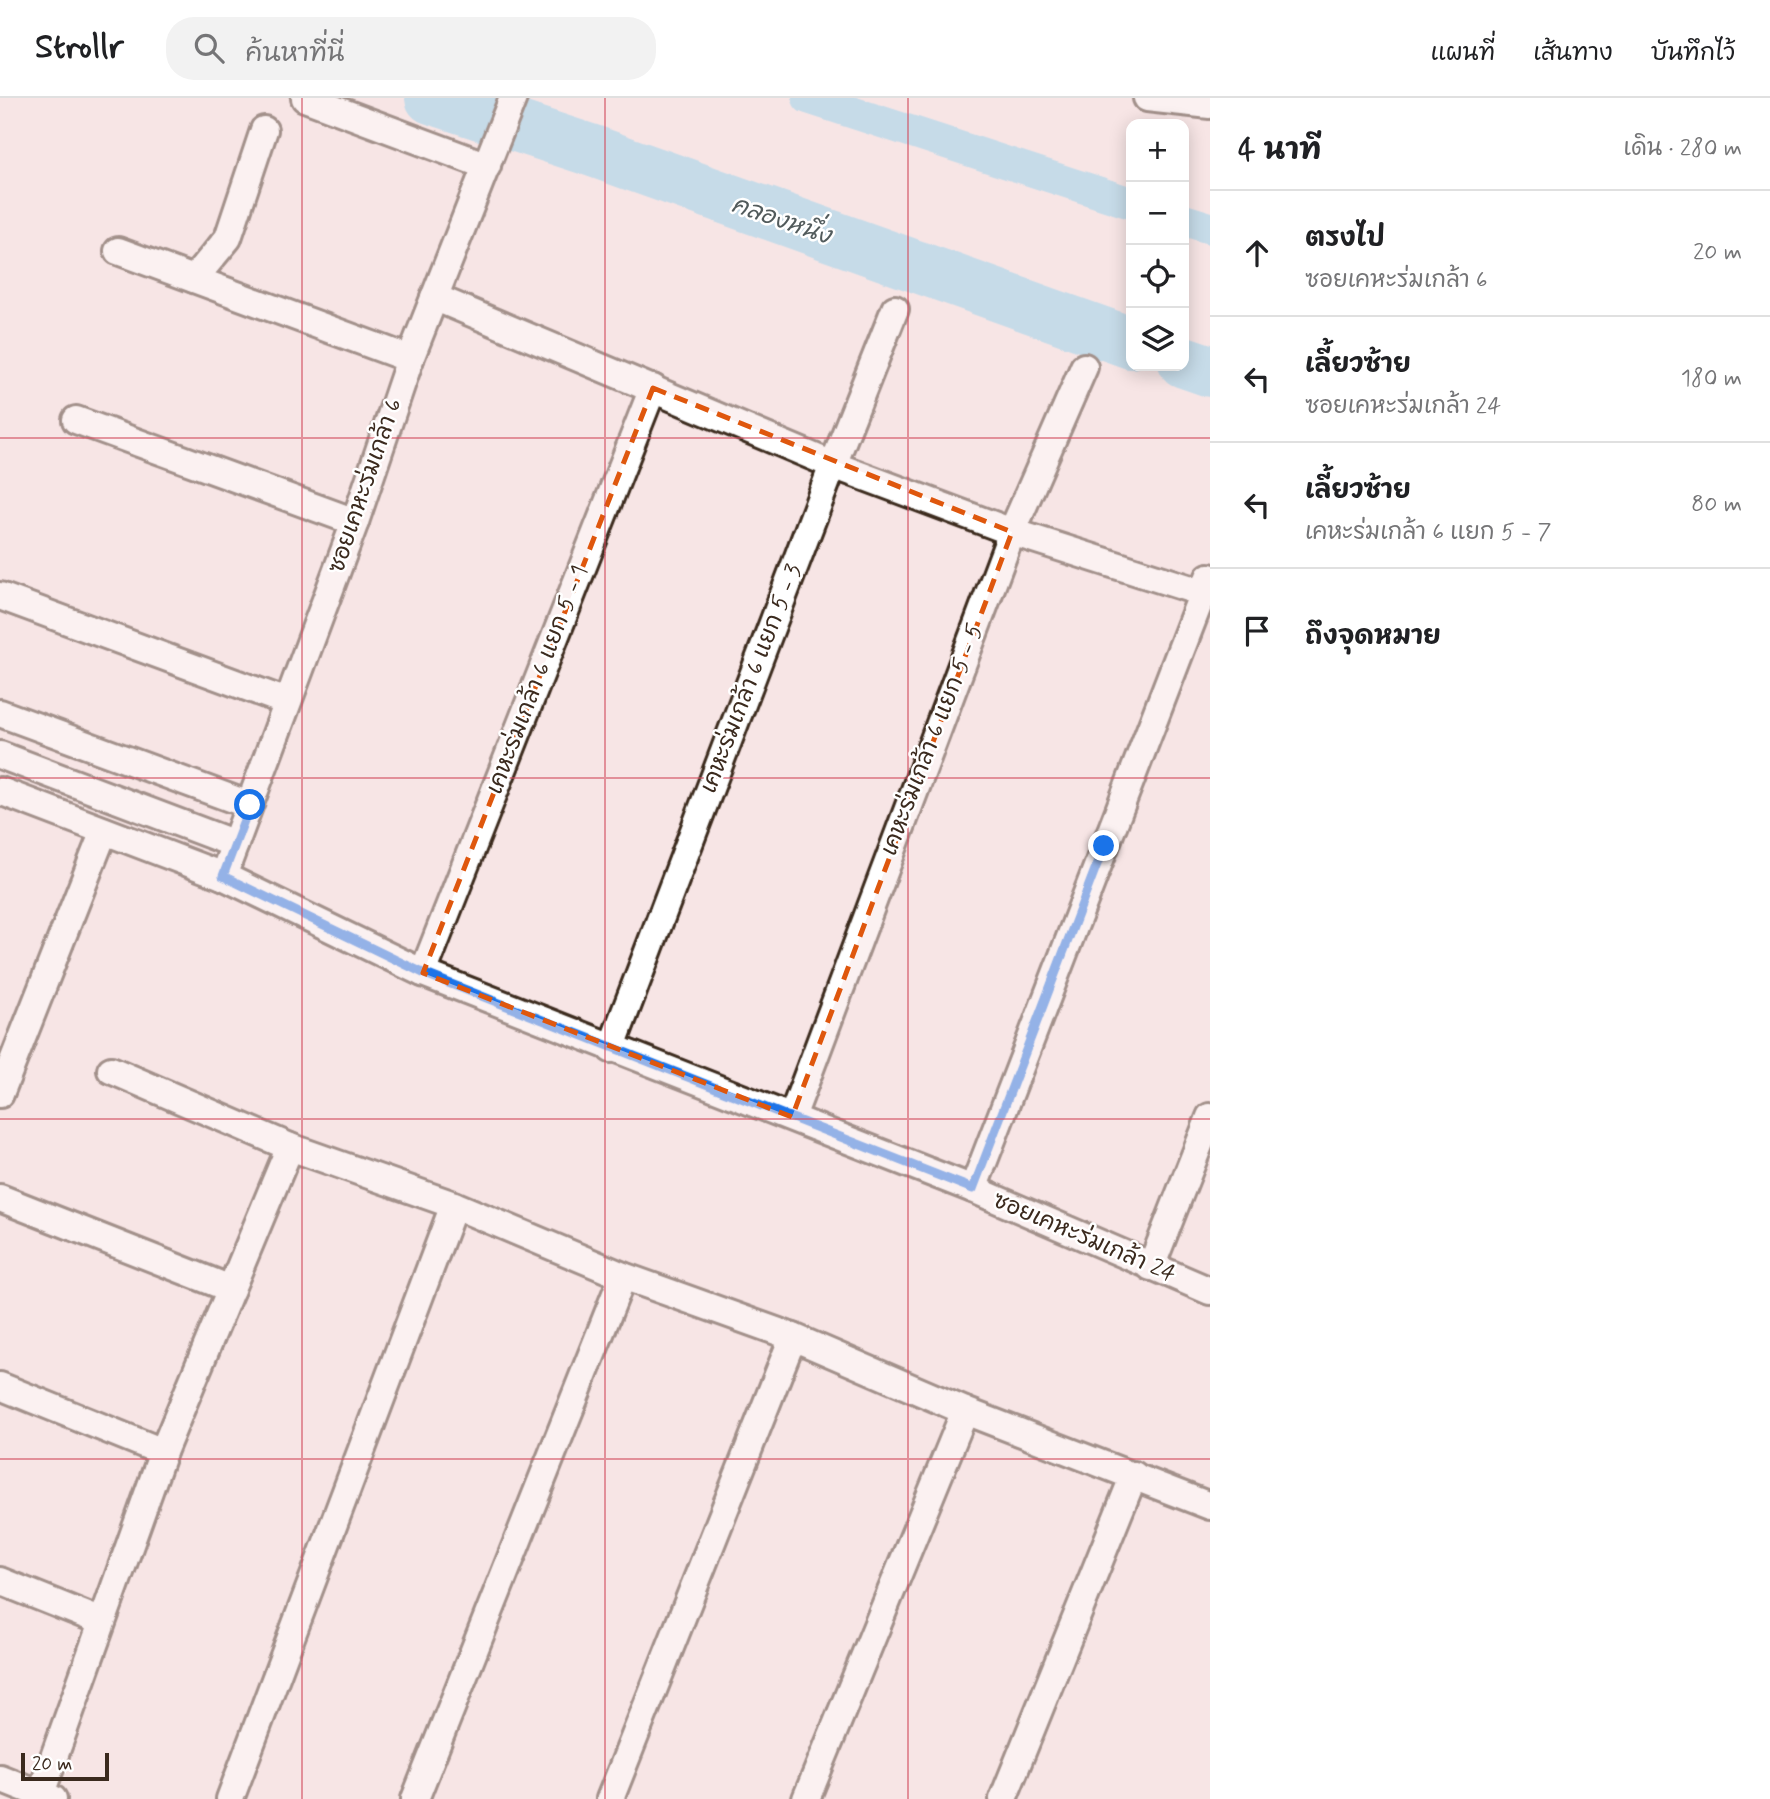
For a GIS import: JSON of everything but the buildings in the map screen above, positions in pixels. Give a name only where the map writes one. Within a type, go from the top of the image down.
[{"type":"street","points":[[305,98],[490,157]]},
{"type":"street","name":"ซอยเคหะร่มเกล้า 6","points":[[223,876],[355,522],[410,359],[513,98]]},
{"type":"street","points":[[1147,98],[1210,106]]},
{"type":"street","points":[[194,279],[228,238],[264,130]]},
{"type":"street","points":[[118,251],[410,359]]},
{"type":"street","points":[[434,297],[833,465],[1012,532],[1207,587],[973,1189]]},
{"type":"street","name":"เคหะร่มเกล้า 6 แยก 5 - 3","points":[[611,1049],[895,309]]},
{"type":"street","name":"เคหะร่มเกล้า 6 แยก 5 - 5","points":[[792,1117],[1012,532],[1084,368]]},
{"type":"street","name":"เคหะร่มเกล้า 6 แยก 5 - 1","points":[[423,973],[653,388]]},
{"type":"street","points":[[76,420],[355,522]]},
{"type":"street","points":[[0,596],[287,702]]},
{"type":"street","points":[[0,713],[250,805]]},
{"type":"street","points":[[0,755],[235,844]]},
{"type":"street","name":"ซอยเคหะร่มเกล้า 24","points":[[0,791],[223,876],[423,973],[973,1189],[1210,1291]]},
{"type":"street","points":[[0,1094],[104,831]]},
{"type":"street","points":[[111,1070],[290,1147],[454,1205],[623,1276],[793,1337],[965,1410],[1210,1506]]},
{"type":"street","points":[[1150,1267],[1210,1117]]},
{"type":"street","points":[[0,1778],[44,1797],[100,1621],[163,1452],[290,1147]]},
{"type":"street","points":[[0,1198],[231,1290]]},
{"type":"street","points":[[230,1799],[454,1205]]},
{"type":"street","points":[[415,1799],[623,1276]]},
{"type":"street","points":[[610,1799],[793,1337]]},
{"type":"street","points":[[0,1387],[163,1452]]},
{"type":"street","points":[[806,1799],[965,1410]]},
{"type":"street","points":[[1003,1799],[1134,1475]]},
{"type":"street","points":[[0,1581],[100,1621]]},
{"type":"highlighted area","points":[[653,388],[1012,532],[792,1117],[423,973]]},
{"type":"waterway","name":"คลองหนึ่ง","points":[[431,98],[593,151],[1126,341]]},
{"type":"waterway","points":[[808,98],[1126,201]]},
{"type":"waterway","points":[[1189,222],[1210,228]]},
{"type":"waterway","name":"คลองหนึ่ง","points":[[1189,364],[1210,371]]},
{"type":"route","points":[[250,805],[223,876],[423,973],[973,1189],[1104,846]]}]
